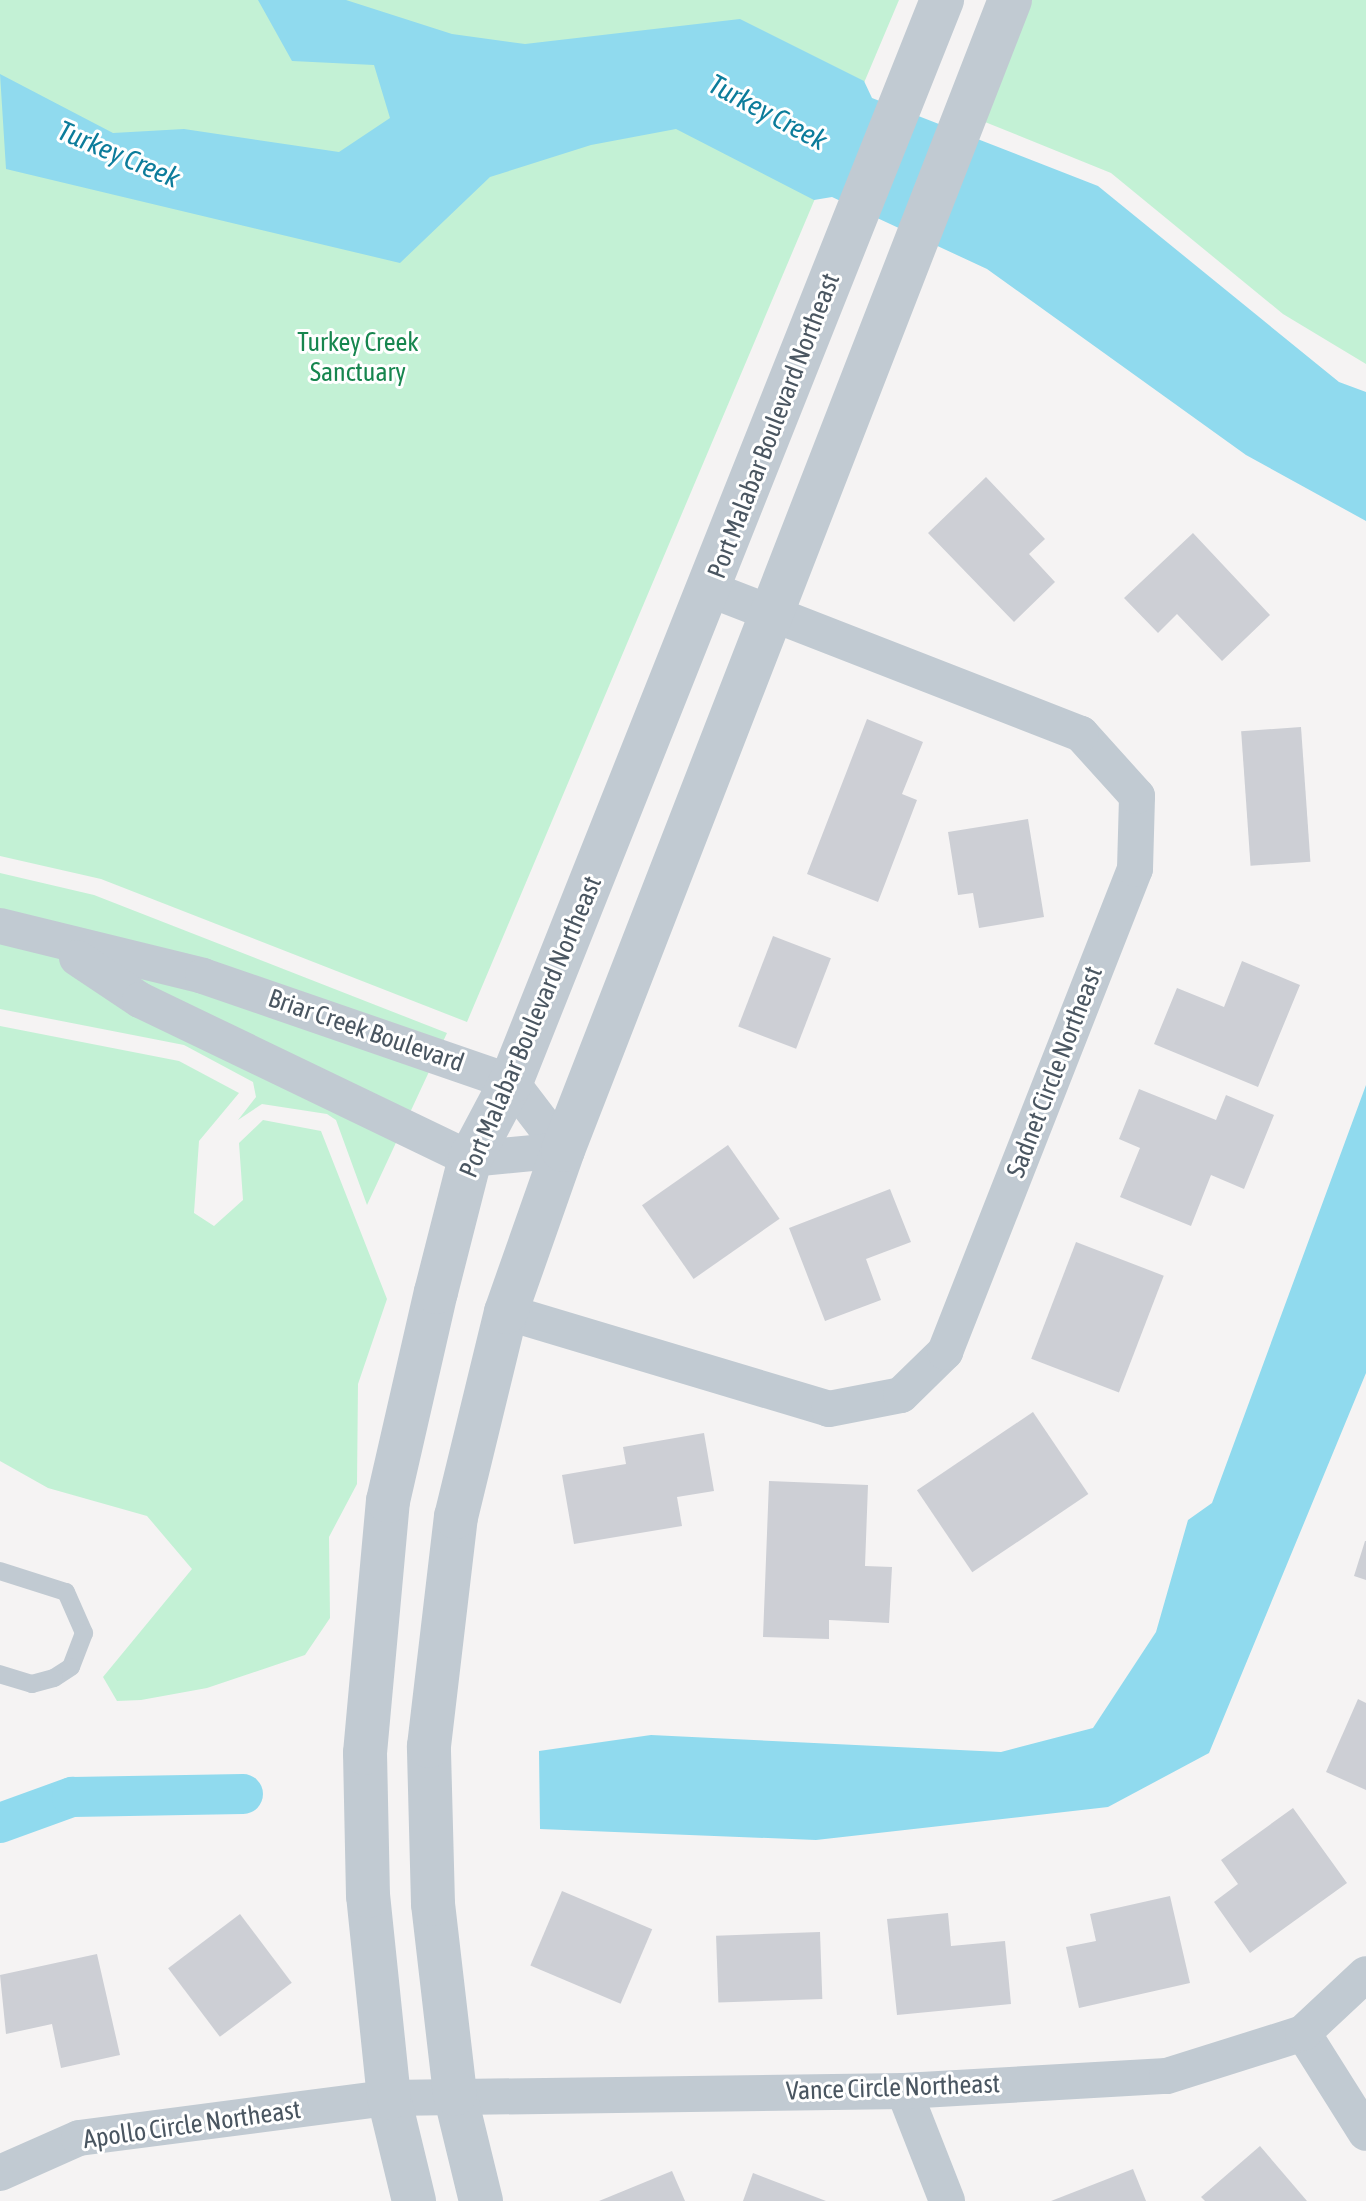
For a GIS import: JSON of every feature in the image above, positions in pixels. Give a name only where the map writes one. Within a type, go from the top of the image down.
[{"type":"street","name":"Port Malabar Boulevard Northeast","points":[[414,2201],[389,2098],[368,1896],[365,1753],[388,1501],[470,1159],[511,1082],[710,589],[942,0]]},
{"type":"street","points":[[481,2201],[455,2094],[433,1904],[429,1746],[456,1517],[506,1312],[563,1150],[767,611],[885,324],[1010,0]]},
{"type":"street","name":"Sadnet Circle Northeast","points":[[506,1312],[829,1409],[901,1395],[945,1352],[1135,869],[1137,796],[1081,734],[710,589]]},
{"type":"street","name":"Briar Creek Boulevard","points":[[0,926],[43,934],[203,976],[511,1082]]},
{"type":"street","name":"Briar Creek Boulevard","points":[[43,934],[140,1000],[470,1159]]},
{"type":"street","points":[[511,1082],[563,1150]]},
{"type":"street","points":[[470,1159],[563,1150]]},
{"type":"street","name":"Vance Circle Northeast","points":[[389,2098],[455,2094],[904,2091],[1167,2076],[1303,2033],[1366,1974]]},
{"type":"street","points":[[1303,2033],[1366,2133]]},
{"type":"street","points":[[904,2091],[947,2201]]},
{"type":"street","name":"Apollo Circle Northeast","points":[[0,2173],[79,2138],[389,2098]]},
{"type":"lane","points":[[0,1571],[66,1592],[84,1633],[71,1667],[54,1678],[32,1684],[0,1674]]},
{"type":"green space","name":"Turkey Creek Sanctuary","points":[[0,0],[899,0],[467,1022],[101,879],[0,856]]},
{"type":"green space","points":[[1032,0],[1366,0],[1366,364],[1283,314],[1111,173],[985,122]]},
{"type":"green space","points":[[0,873],[94,895],[447,1033],[367,1205],[336,1120],[327,1114],[262,1104],[238,1120],[256,1097],[253,1082],[184,1045],[0,1009]]},
{"type":"green space","points":[[0,1026],[179,1061],[239,1093],[199,1141],[194,1213],[214,1226],[243,1200],[239,1143],[263,1120],[321,1131],[387,1299],[358,1384],[357,1484],[329,1537],[330,1618],[305,1655],[207,1688],[141,1700],[117,1701],[103,1677],[192,1569],[147,1516],[48,1488],[0,1461]]},
{"type":"water","name":"Turkey Creek","points":[[258,0],[346,0],[452,34],[525,44],[740,19],[864,81],[872,98],[1098,186],[1339,382],[1366,392],[1366,521],[1246,455],[987,269],[832,197],[814,200],[676,129],[591,145],[490,177],[400,263],[6,169],[0,74],[113,133],[184,129],[339,152],[390,118],[374,65],[292,61]]},
{"type":"water","points":[[1366,1085],[1366,1373],[1209,1753],[1108,1807],[816,1840],[540,1829],[539,1751],[651,1735],[1001,1752],[1093,1728],[1156,1632],[1188,1520],[1212,1503]]},
{"type":"building","points":[[986,477],[1045,539],[1029,554],[1055,582],[1014,622],[928,533]]},
{"type":"building","points":[[1193,533],[1270,615],[1222,661],[1177,614],[1158,633],[1124,598]]},
{"type":"building","points":[[867,719],[923,742],[902,794],[917,800],[878,902],[807,874]]},
{"type":"building","points":[[1301,727],[1310,862],[1251,866],[1241,731]]},
{"type":"building","points":[[1028,819],[1044,917],[979,928],[973,893],[958,895],[948,832]]},
{"type":"building","points":[[773,936],[831,958],[796,1049],[738,1027]]},
{"type":"building","points":[[1242,961],[1300,985],[1258,1087],[1154,1044],[1177,988],[1224,1007]]},
{"type":"building","points":[[1139,1089],[1216,1120],[1226,1095],[1274,1115],[1244,1189],[1211,1175],[1191,1226],[1120,1197],[1140,1148],[1119,1139]]},
{"type":"building","points":[[728,1145],[780,1219],[694,1279],[642,1205]]},
{"type":"building","points":[[890,1189],[911,1242],[866,1259],[881,1300],[825,1321],[789,1228]]},
{"type":"building","points":[[1076,1242],[1164,1276],[1119,1392],[1031,1359]]},
{"type":"building","points":[[1033,1412],[1088,1494],[972,1572],[917,1490]]},
{"type":"building","points":[[704,1433],[714,1491],[677,1497],[682,1526],[574,1544],[562,1475],[626,1464],[623,1447]]},
{"type":"building","points":[[769,1481],[868,1485],[865,1566],[892,1567],[889,1623],[829,1620],[829,1639],[763,1637]]},
{"type":"building","points":[[1366,1541],[1366,1580],[1354,1576]]},
{"type":"building","points":[[1358,1699],[1366,1703],[1366,1790],[1326,1772]]},
{"type":"building","points":[[1293,1808],[1347,1883],[1250,1953],[1214,1902],[1238,1884],[1221,1860]]},
{"type":"building","points":[[562,1891],[652,1929],[621,2004],[530,1966]]},
{"type":"building","points":[[1170,1896],[1190,1983],[1079,2008],[1066,1947],[1096,1941],[1090,1914]]},
{"type":"building","points":[[948,1913],[951,1946],[1005,1941],[1011,2004],[897,2015],[887,1919]]},
{"type":"building","points":[[240,1914],[292,1983],[220,2037],[168,1968]]},
{"type":"building","points":[[820,1932],[822,1999],[718,2003],[716,1936]]},
{"type":"building","points":[[97,1954],[120,2055],[61,2068],[52,2024],[6,2034],[0,1975]]},
{"type":"building","points":[[1260,2146],[1307,2201],[1205,2201],[1201,2197]]},
{"type":"building","points":[[1133,2169],[1146,2201],[1051,2201]]},
{"type":"building","points":[[672,2171],[685,2201],[599,2201]]},
{"type":"building","points":[[753,2173],[826,2201],[743,2201]]},
{"type":"waterway","points":[[0,1823],[72,1797],[243,1794]]}]
